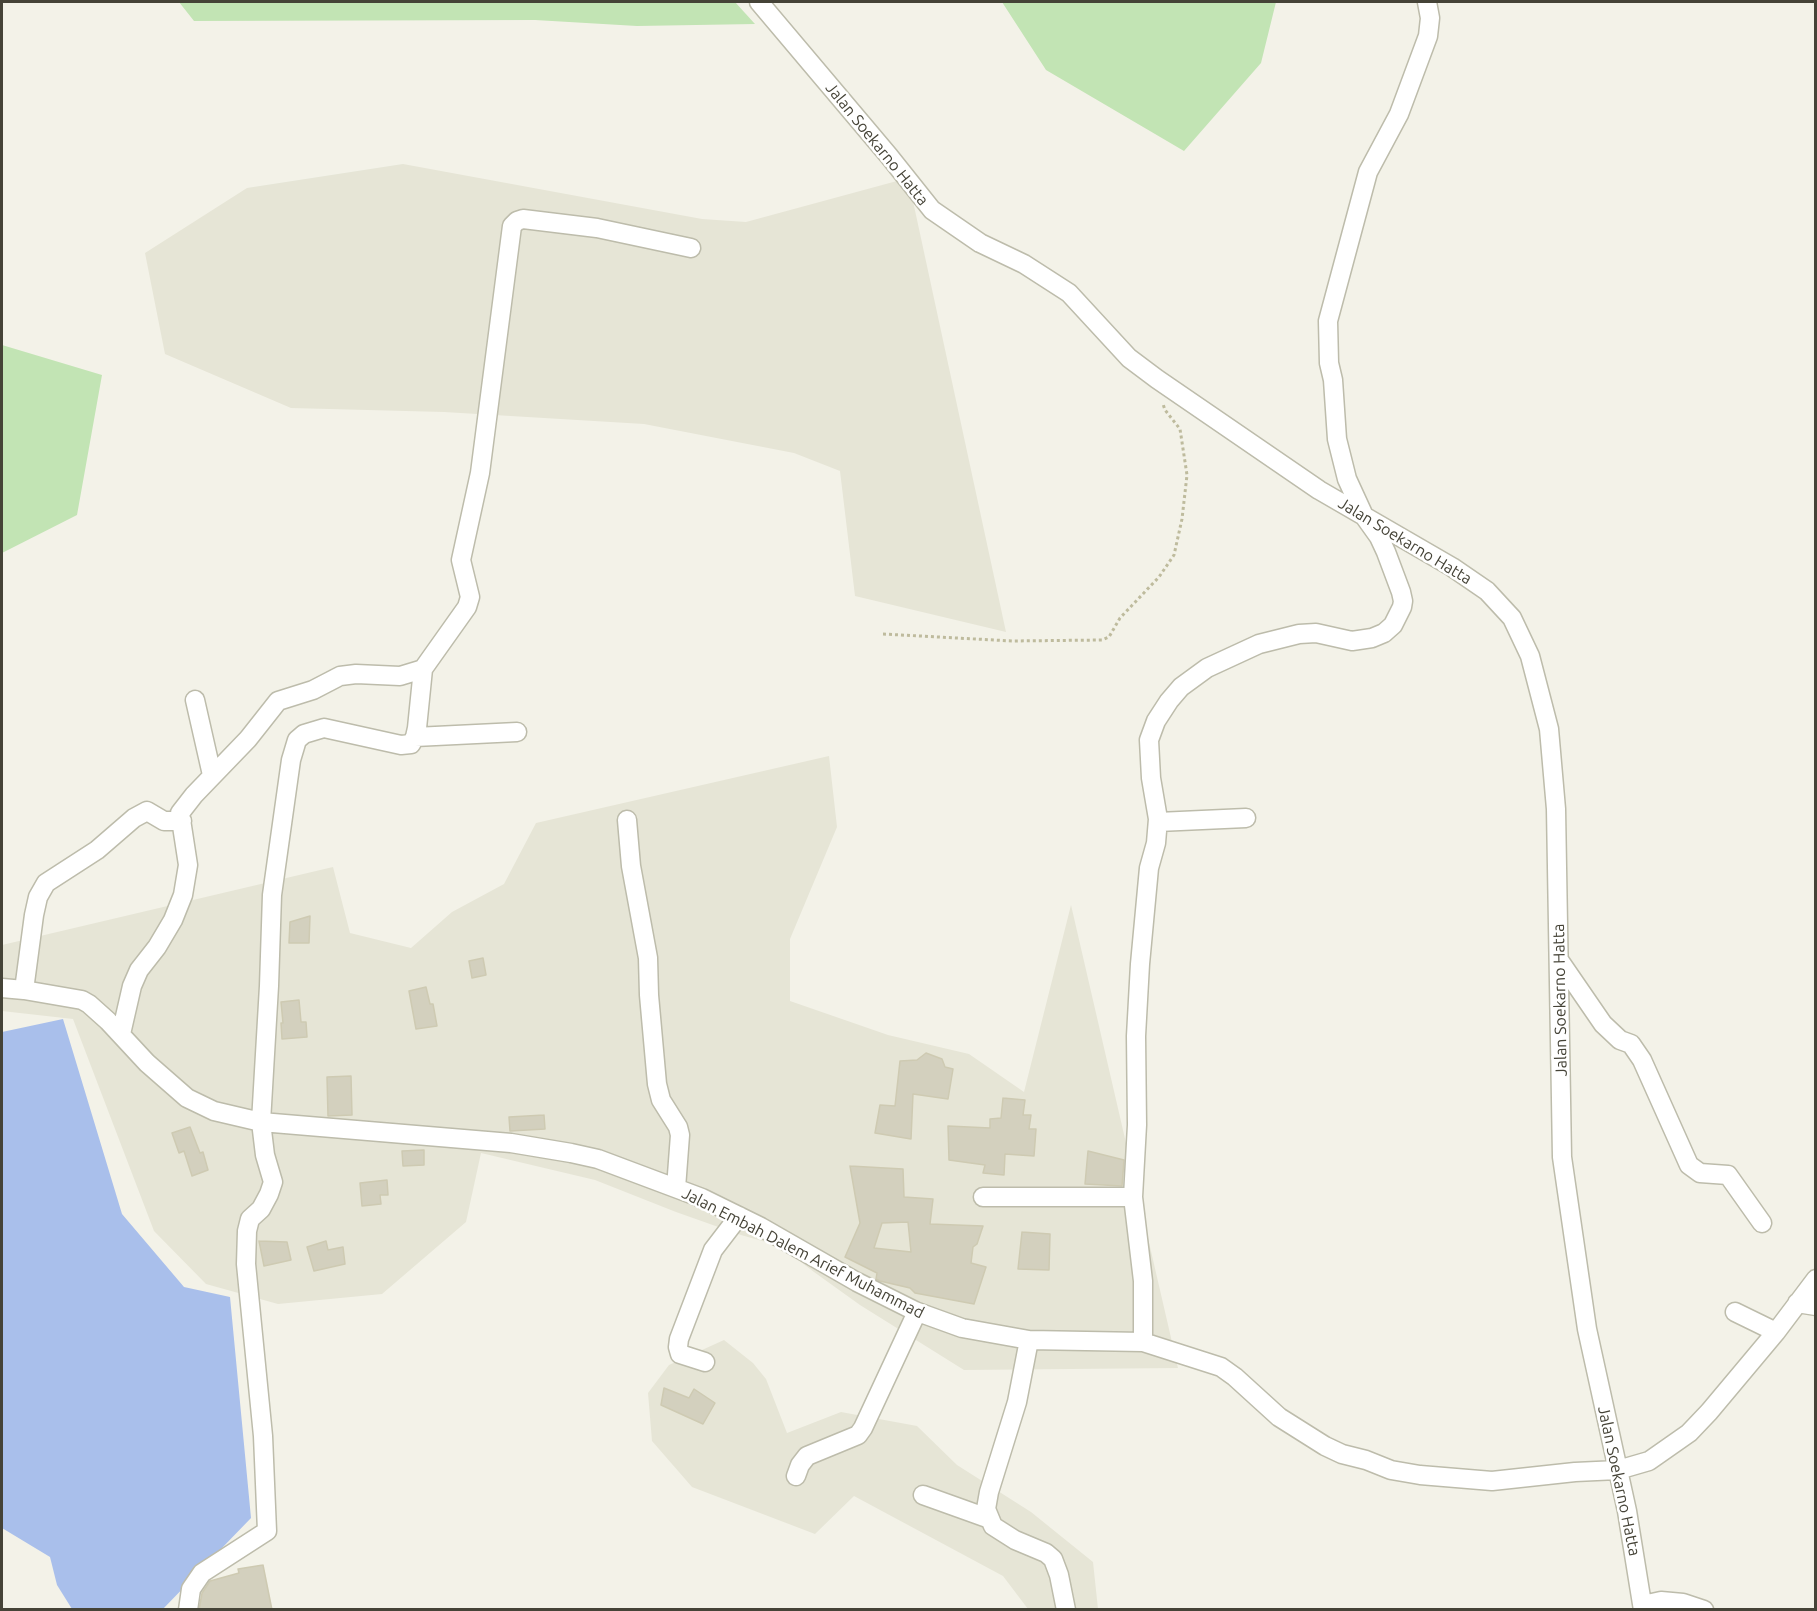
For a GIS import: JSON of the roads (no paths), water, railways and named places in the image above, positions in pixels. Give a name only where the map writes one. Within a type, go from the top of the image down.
[{"type":"street","name":"Jalan Soekarno Hatta","points":[[759,2],[932,210],[981,243],[1024,264],[1069,293],[1129,358],[1157,379],[1319,490],[1452,567],[1487,591],[1512,618],[1530,656],[1549,729],[1557,809],[1562,1157],[1587,1329],[1627,1511],[1643,1607]]},
{"type":"street","points":[[1143,1342],[1143,1281],[1133,1197],[1137,1125],[1136,1035],[1140,964],[1149,868],[1156,843],[1158,822],[1151,778],[1149,740],[1156,721],[1169,701],[1181,687],[1207,668],[1259,644],[1299,634],[1316,633],[1352,641],[1372,638],[1384,633],[1393,625],[1402,607],[1401,592],[1379,537],[1364,516],[1347,480],[1337,439],[1333,380],[1329,363],[1328,321],[1368,172],[1399,114],[1428,36],[1430,18],[1427,2]]},
{"type":"street","points":[[188,1610],[192,1588],[202,1573],[267,1531],[263,1436],[246,1264],[247,1231],[250,1219],[261,1209],[273,1182],[265,1155],[261,1122],[272,895],[291,760],[297,740],[304,734],[324,728],[401,745],[411,744],[415,737],[423,669],[462,615],[470,597],[462,560],[480,473],[512,226],[523,219],[597,228],[691,248]]},
{"type":"street","points":[[121,1034],[132,986],[139,970],[157,947],[173,920],[183,895],[188,865],[180,813],[212,775],[248,739],[278,701],[313,690],[340,676],[356,674],[400,676],[423,669]]},
{"type":"street","points":[[195,700],[212,775]]},
{"type":"street","points":[[415,737],[517,732]]},
{"type":"street","points":[[24,990],[34,915],[38,897],[46,883],[97,850],[134,818],[147,810],[164,821],[182,821]]},
{"type":"street","points":[[1158,822],[1246,818]]},
{"type":"street","points":[[627,820],[631,867],[648,958],[657,1084],[661,1100],[678,1127],[680,1135],[676,1188]]},
{"type":"street","points":[[1559,960],[1603,1024],[1620,1040],[1631,1044],[1642,1060],[1689,1165],[1700,1173],[1728,1175],[1762,1223]]},
{"type":"street","name":"Jalan Embah Dalem Arief Muhammad","points":[[2,988],[82,1000],[95,1008],[147,1063],[187,1098],[214,1111],[261,1122],[511,1143],[598,1159],[702,1198],[739,1216],[857,1282],[917,1312],[962,1328],[1029,1340],[1143,1342],[1221,1367],[1279,1417],[1325,1446],[1391,1470],[1420,1475],[1492,1481],[1618,1470],[1649,1461],[1689,1433],[1709,1412],[1776,1332],[1815,1279]]},
{"type":"street","points":[[982,1197],[1133,1197]]},
{"type":"street","points":[[705,1362],[680,1354],[679,1339],[713,1250],[739,1216]]},
{"type":"street","points":[[1797,1303],[1815,1306]]},
{"type":"street","points":[[796,1476],[807,1456],[858,1435],[917,1312]]},
{"type":"street","points":[[1735,1312],[1776,1332]]},
{"type":"street","points":[[1029,1340],[1017,1402],[989,1492],[986,1509],[993,1526],[1015,1540],[1053,1558],[1066,1610]]},
{"type":"street","points":[[923,1495],[990,1519]]},
{"type":"street","points":[[1643,1607],[1661,1601],[1683,1603],[1704,1610]]},
{"type":"water","points":[[63,1019],[122,1214],[184,1287],[230,1297],[251,1518],[162,1610],[72,1609],[57,1585],[50,1557],[2,1528],[2,1032]]}]
